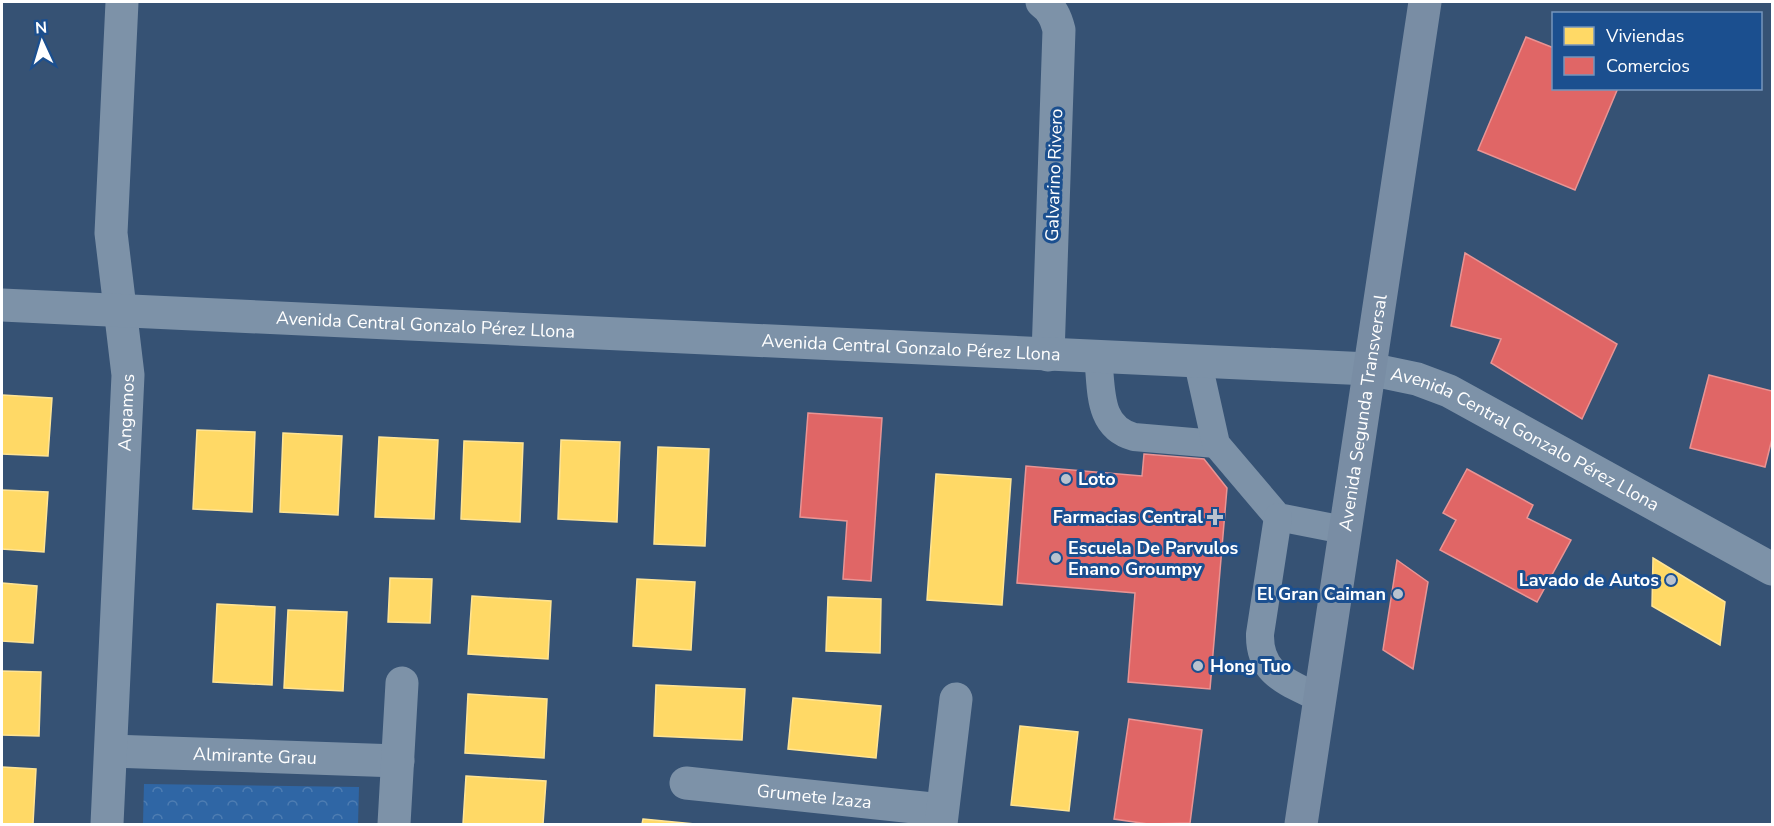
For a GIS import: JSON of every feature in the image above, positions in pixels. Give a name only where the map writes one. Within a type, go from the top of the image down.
[{"type":"main road","name":"Avenida Segunda Transversal","points":[[1301,825],[1425,2]]},
{"type":"street","name":"Angamos","points":[[107,825],[128,375],[111,233],[122,2]]},
{"type":"street","name":"Galvarino Rivero","points":[[1042,2],[1056,17],[1059,30],[1048,355]]},
{"type":"street","name":"Avenida Central Gonzalo Pérez Llona","points":[[2,305],[1198,363],[1370,369],[1417,379],[1449,391],[1773,569]]},
{"type":"street","points":[[394,825],[402,683]]},
{"type":"street","name":"Grumete Izaza","points":[[686,783],[942,817],[956,699]]},
{"type":"street","name":"Almirante Grau","points":[[111,751],[398,761]]},
{"type":"lane","points":[[1098,357],[1104,408],[1113,427],[1123,434],[1134,437],[1216,444]]},
{"type":"lane","points":[[1198,363],[1216,444],[1278,517],[1344,530]]},
{"type":"lane","points":[[1278,517],[1260,634],[1260,648],[1264,661],[1272,672],[1319,698]]},
{"type":"green space","points":[[144,784],[359,787],[358,824],[143,824]]},
{"type":"building: Viviendas","points":[[2,395],[52,398],[48,456],[2,454]]},
{"type":"building: Viviendas","points":[[197,430],[255,432],[252,512],[193,509]]},
{"type":"building: Viviendas","points":[[283,433],[342,436],[338,515],[280,512]]},
{"type":"building: Viviendas","points":[[379,437],[438,440],[434,519],[375,517]]},
{"type":"building: Viviendas","points":[[561,440],[620,442],[617,522],[558,519]]},
{"type":"building: Viviendas","points":[[464,441],[523,443],[520,522],[461,519]]},
{"type":"building: Viviendas","points":[[658,447],[709,449],[705,546],[654,544]]},
{"type":"building: Viviendas","points":[[936,474],[1011,479],[1002,605],[927,600]]},
{"type":"building: Viviendas","points":[[2,490],[48,492],[44,552],[2,549]]},
{"type":"building: Viviendas","name":"Lavado de Autos","points":[[1653,558],[1725,602],[1720,645],[1652,606]]},
{"type":"building: Viviendas","points":[[390,578],[432,579],[430,623],[388,622]]},
{"type":"building: Viviendas","points":[[637,579],[695,582],[691,650],[633,646]]},
{"type":"building: Viviendas","points":[[2,583],[37,586],[33,643],[2,641]]},
{"type":"building: Viviendas","points":[[472,596],[551,601],[548,659],[468,654]]},
{"type":"building: Viviendas","points":[[828,597],[881,599],[880,653],[826,651]]},
{"type":"building: Viviendas","points":[[217,604],[275,607],[272,685],[213,682]]},
{"type":"building: Viviendas","points":[[288,610],[347,612],[343,691],[284,688]]},
{"type":"building: Viviendas","points":[[2,671],[41,672],[39,736],[2,735]]},
{"type":"building: Viviendas","points":[[656,685],[745,689],[742,740],[654,736]]},
{"type":"building: Viviendas","points":[[468,694],[547,699],[544,758],[465,753]]},
{"type":"building: Viviendas","points":[[793,698],[881,706],[876,758],[788,749]]},
{"type":"building: Viviendas","points":[[1020,726],[1078,732],[1069,811],[1011,805]]},
{"type":"building: Viviendas","points":[[2,767],[36,769],[33,824],[2,824]]},
{"type":"building: Viviendas","points":[[466,776],[546,781],[543,824],[463,824]]},
{"type":"building: Viviendas","points":[[643,819],[695,824],[642,824]]},
{"type":"building: Comercios","points":[[1526,37],[1552,47],[1552,90],[1617,90],[1575,190],[1478,150]]},
{"type":"building: Comercios","points":[[1465,253],[1617,344],[1582,419],[1491,363],[1501,339],[1451,326]]},
{"type":"building: Comercios","points":[[1709,375],[1772,391],[1772,439],[1765,467],[1690,448]]},
{"type":"building: Comercios","points":[[808,413],[882,418],[871,581],[843,579],[847,521],[800,517]]},
{"type":"building: Comercios","points":[[1144,454],[1204,459],[1227,488],[1210,689],[1128,682],[1135,593],[1017,583],[1026,466],[1142,476]]},
{"type":"building: Comercios","points":[[1467,469],[1533,505],[1527,518],[1571,540],[1537,602],[1440,550],[1456,520],[1443,513]]},
{"type":"building: Comercios","points":[[1397,560],[1428,582],[1413,669],[1383,650]]},
{"type":"building: Comercios","points":[[1129,719],[1202,730],[1190,823],[1148,824],[1114,819]]},
{"type":"place","name":"Loto","points":[[1066,479]]},
{"type":"place","name":"Farmacias Central","points":[[1215,517]]},
{"type":"place","name":"Escuela De Parvulos Enano Groumpy","points":[[1056,558]]},
{"type":"place","name":"Lavado de Autos","points":[[1671,580]]},
{"type":"place","name":"El Gran Caiman","points":[[1398,594]]},
{"type":"place","name":"Hong Tuo","points":[[1198,666]]}]
